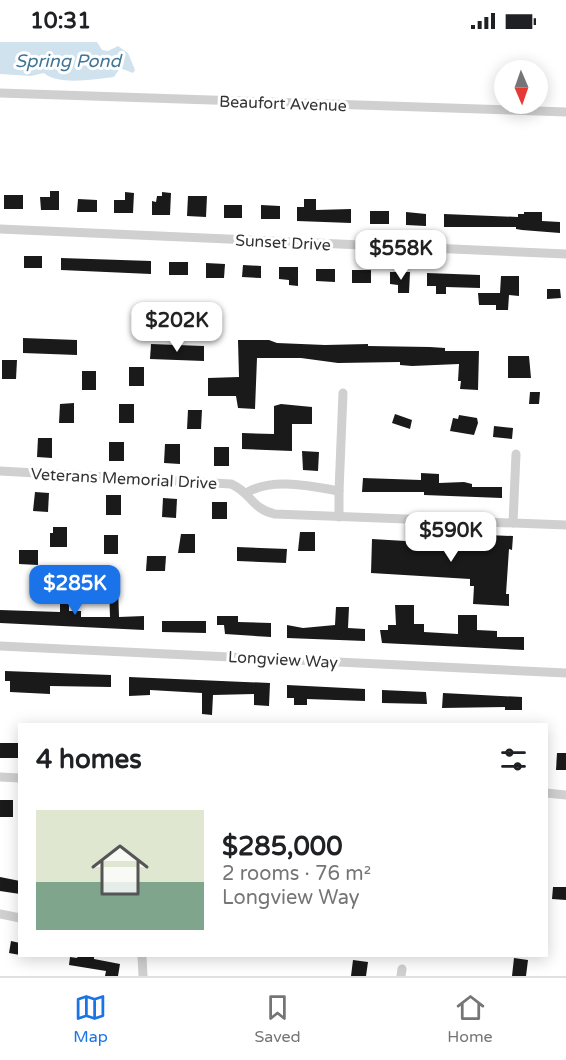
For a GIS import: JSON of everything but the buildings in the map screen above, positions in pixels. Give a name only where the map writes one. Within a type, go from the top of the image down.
[{"type":"street","name":"Beaufort Avenue","points":[[0,93],[566,112]]},
{"type":"street","name":"Sunset Drive","points":[[0,229],[566,254]]},
{"type":"street","points":[[339,517],[343,393]]},
{"type":"street","points":[[513,523],[516,454]]},
{"type":"street","name":"Veterans Memorial Drive","points":[[0,471],[222,483],[238,486],[251,502],[264,512],[566,525]]},
{"type":"street","points":[[246,493],[261,485],[274,484],[339,491]]},
{"type":"street","name":"Longview Way","points":[[0,646],[566,674]]},
{"type":"street","points":[[0,777],[18,778]]},
{"type":"street","points":[[548,794],[566,795]]},
{"type":"street","points":[[0,914],[18,918]]},
{"type":"street","points":[[142,957],[143,976]]},
{"type":"water","name":"Spring Pond","points":[[0,42],[97,42],[102,50],[108,51],[118,46],[128,53],[135,70],[133,73],[120,68],[114,77],[78,81],[59,79],[44,73],[31,76],[0,74]]}]
